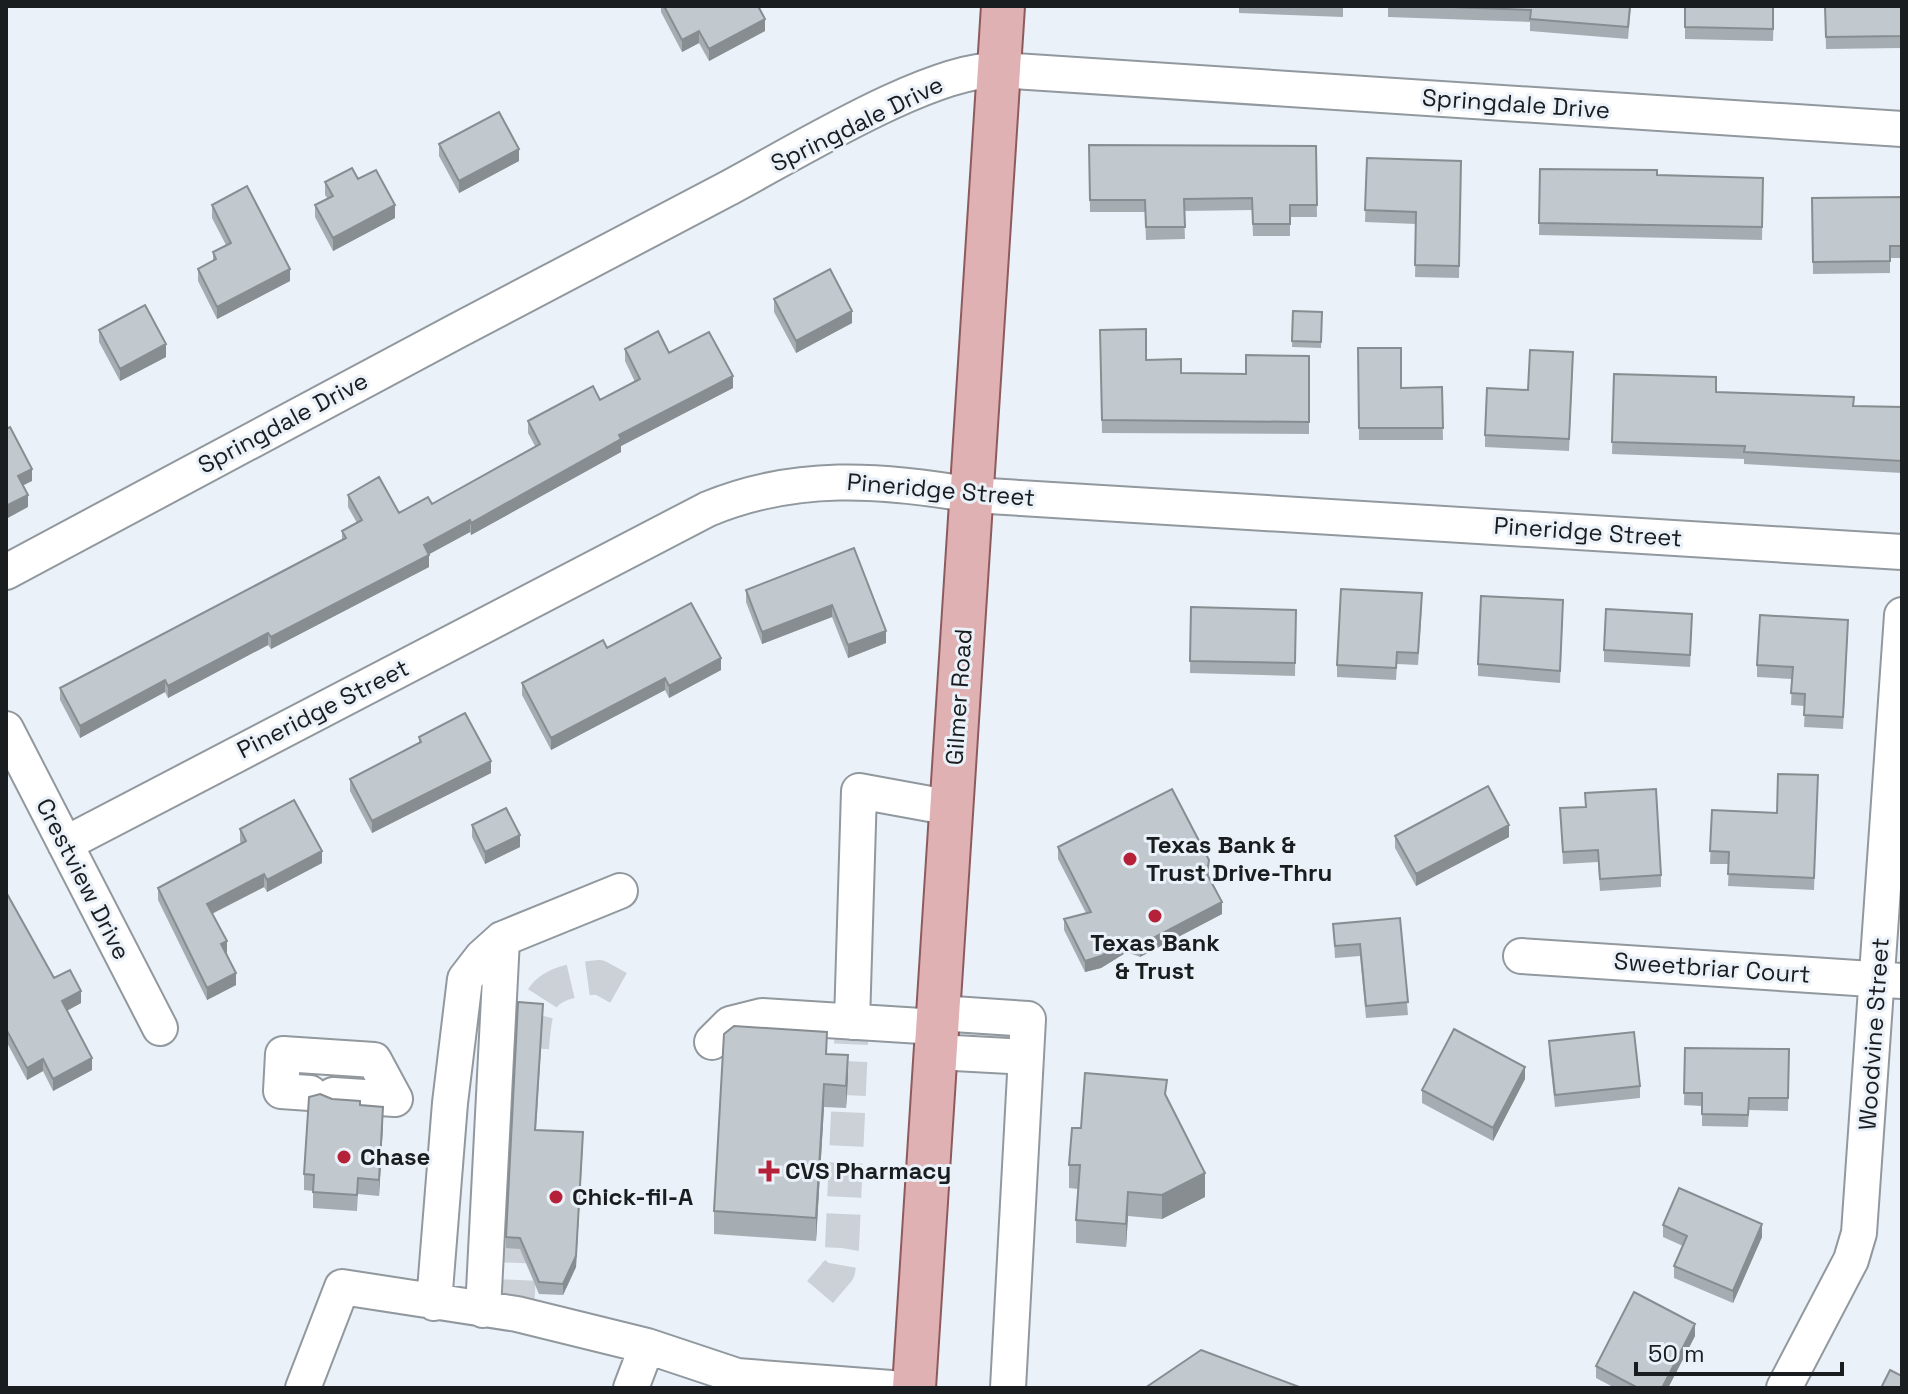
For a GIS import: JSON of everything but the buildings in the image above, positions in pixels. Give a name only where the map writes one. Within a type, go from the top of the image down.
[{"type":"main road","name":"Gilmer Road","points":[[914,1388],[1003,6]]},
{"type":"street","name":"Springdale Drive","points":[[6,572],[414,352],[887,106],[957,75],[999,70],[1902,129]]},
{"type":"street","name":"Pineridge Street","points":[[65,844],[724,503],[791,484],[827,480],[915,485],[972,495],[1902,552]]},
{"type":"street","name":"Woodvine Street","points":[[1784,1388],[1851,1260],[1859,1233],[1890,980],[1902,615]]},
{"type":"street","name":"Crestview Drive","points":[[6,729],[160,1028]]},
{"type":"street","points":[[852,1022],[859,791],[952,808]]},
{"type":"street","points":[[434,1303],[462,990],[482,957],[502,939],[620,891]]},
{"type":"street","points":[[483,1310],[502,939]]},
{"type":"street","name":"Sweetbriar Court","points":[[1521,956],[1890,980]]},
{"type":"street","points":[[712,1042],[723,1028],[750,1018],[852,1022],[937,1031],[1028,1019],[1008,1388]]},
{"type":"street","points":[[283,1054],[374,1060],[395,1099],[308,1093],[283,1054]]},
{"type":"street","points":[[303,1388],[342,1287],[517,1314],[647,1346],[737,1376],[891,1388]]},
{"type":"street","points":[[631,1388],[647,1346]]},
{"type":"tunnel","points":[[532,1048],[540,1003],[554,988],[599,977],[624,991]]},
{"type":"tunnel","points":[[820,1292],[838,1271],[842,1248],[852,1022]]},
{"type":"tunnel","points":[[517,1314],[522,1204]]},
{"type":"place","name":"Texas Bank & Trust Drive-Thru","points":[[1130,859]]},
{"type":"place","name":"Texas Bank & Trust","points":[[1155,916]]},
{"type":"place","name":"Chase","points":[[344,1157]]},
{"type":"place","name":"CVS Pharmacy","points":[[769,1171]]},
{"type":"place","name":"Chick-fil-A","points":[[556,1197]]}]
